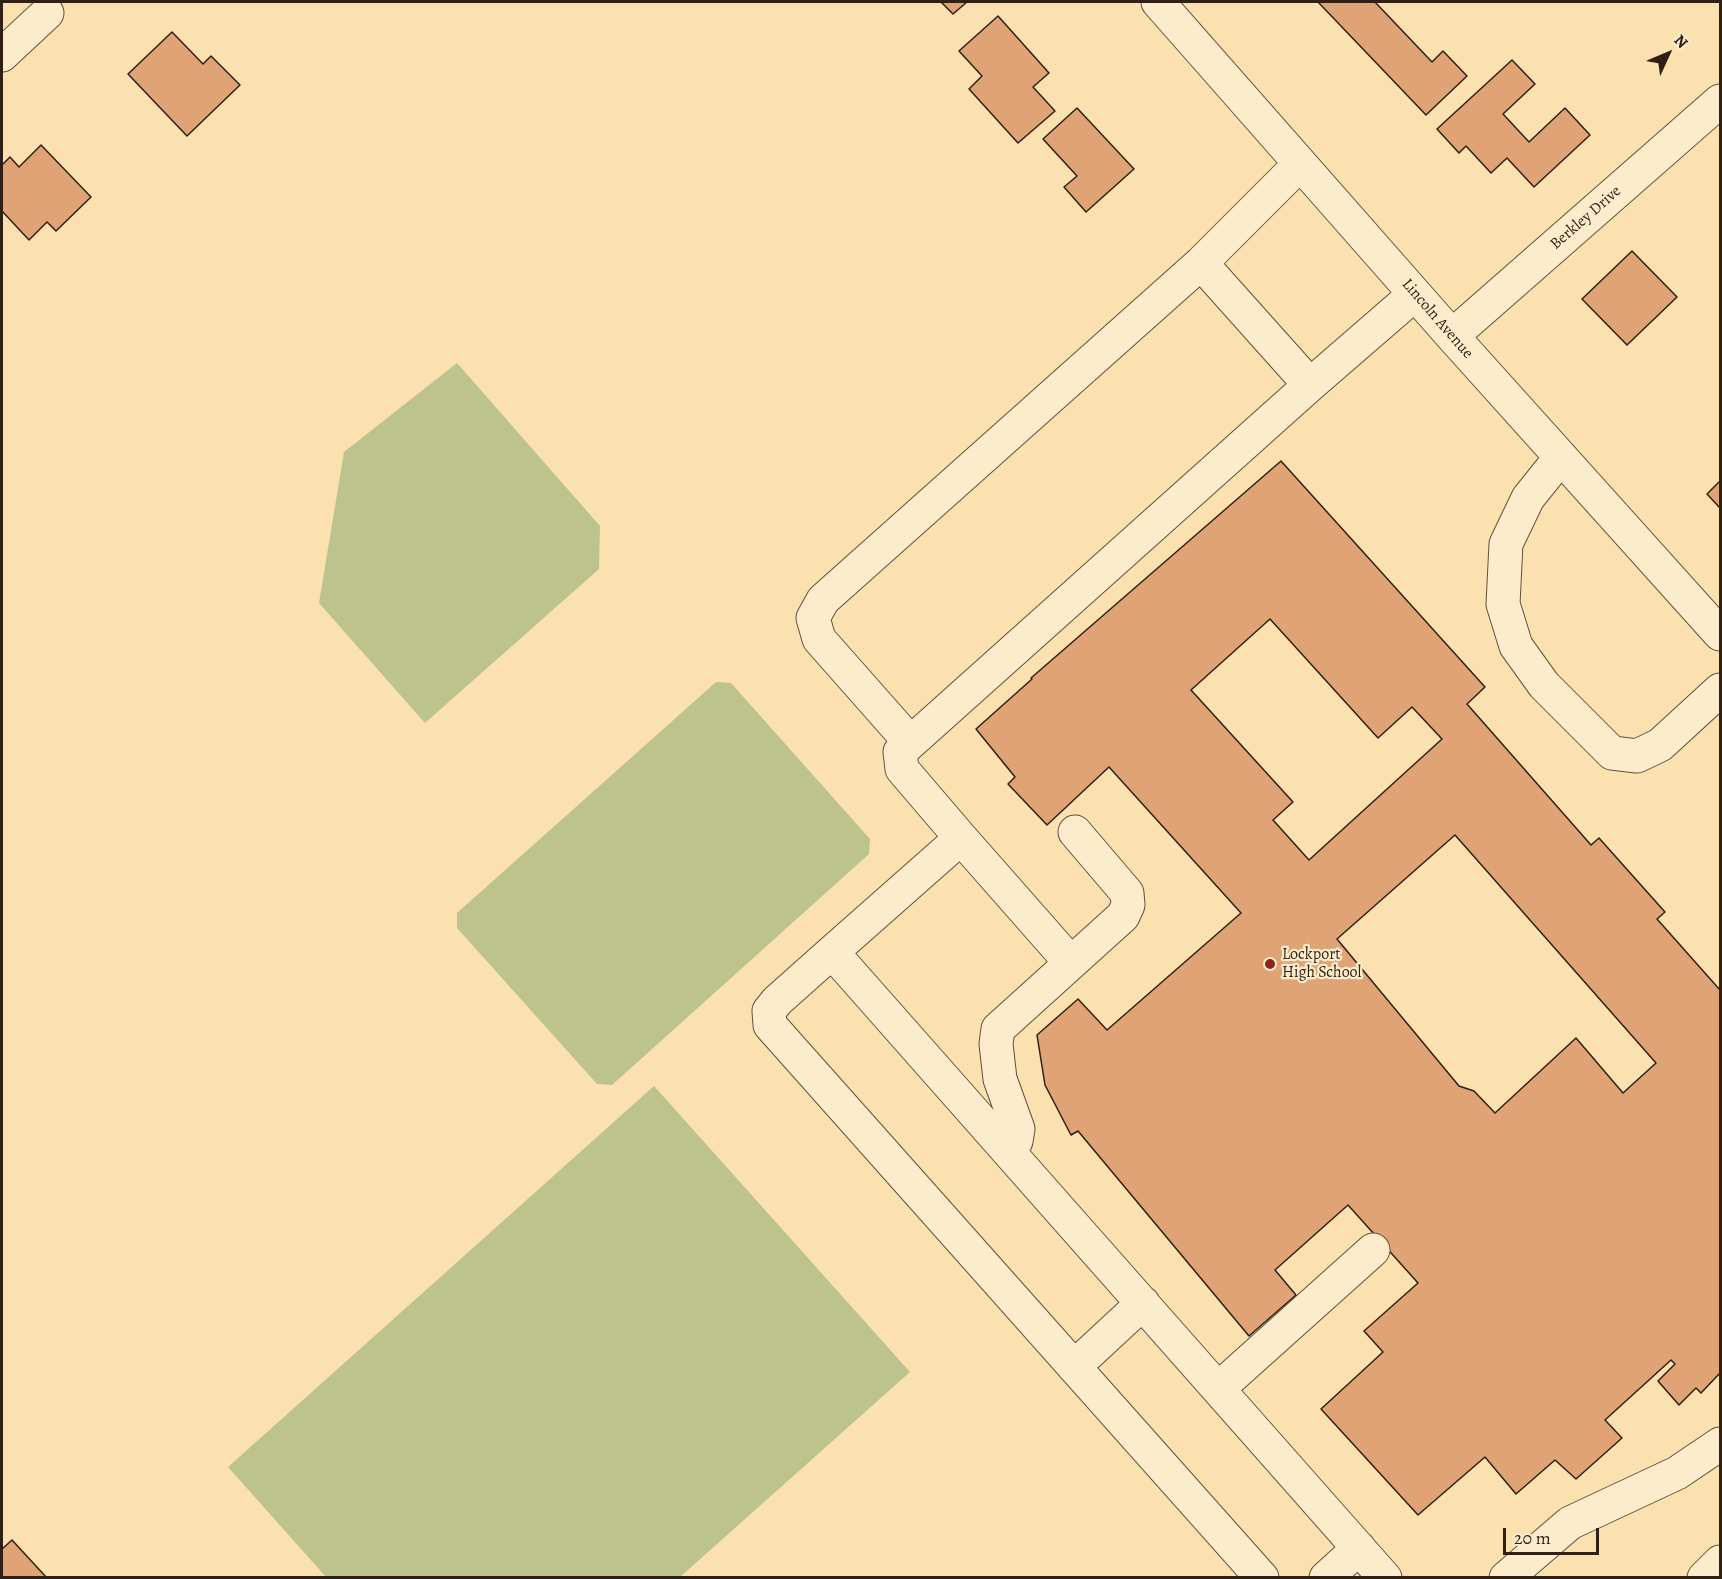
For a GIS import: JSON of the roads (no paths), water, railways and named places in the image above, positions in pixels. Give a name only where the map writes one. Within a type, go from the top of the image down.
[{"type":"street","name":"Lincoln Avenue","points":[[1158,2],[1452,336],[1720,634]]},
{"type":"street","points":[[2,55],[47,13]]},
{"type":"street","name":"Berkley Drive","points":[[1452,336],[1720,101]]},
{"type":"street","points":[[910,742],[819,639],[813,618],[823,600],[1201,263],[1300,164]]},
{"type":"street","points":[[1201,263],[1310,385]]},
{"type":"street","points":[[1071,963],[902,769],[900,752],[1415,294]]},
{"type":"street","points":[[1561,457],[1528,498],[1506,544],[1503,604],[1516,646],[1544,685],[1612,753],[1637,756],[1660,745],[1720,690]]},
{"type":"street","points":[[1007,1150],[1016,1141],[1018,1129],[1000,1079],[996,1044],[998,1029],[1123,916],[1128,906],[1127,893],[1074,832]]},
{"type":"street","points":[[961,838],[777,1000],[769,1011],[770,1025],[1262,1578]]},
{"type":"street","points":[[832,952],[1385,1578]]},
{"type":"street","points":[[1218,1389],[1373,1250]]},
{"type":"street","points":[[1074,1367],[1143,1303]]},
{"type":"street","points":[[1506,1578],[1570,1523],[1677,1473],[1720,1444]]},
{"type":"street","points":[[1326,1578],[1359,1548]]},
{"type":"street","points":[[1704,1578],[1720,1562]]},
{"type":"place","name":"Lockport High School","points":[[1270,964]]}]
